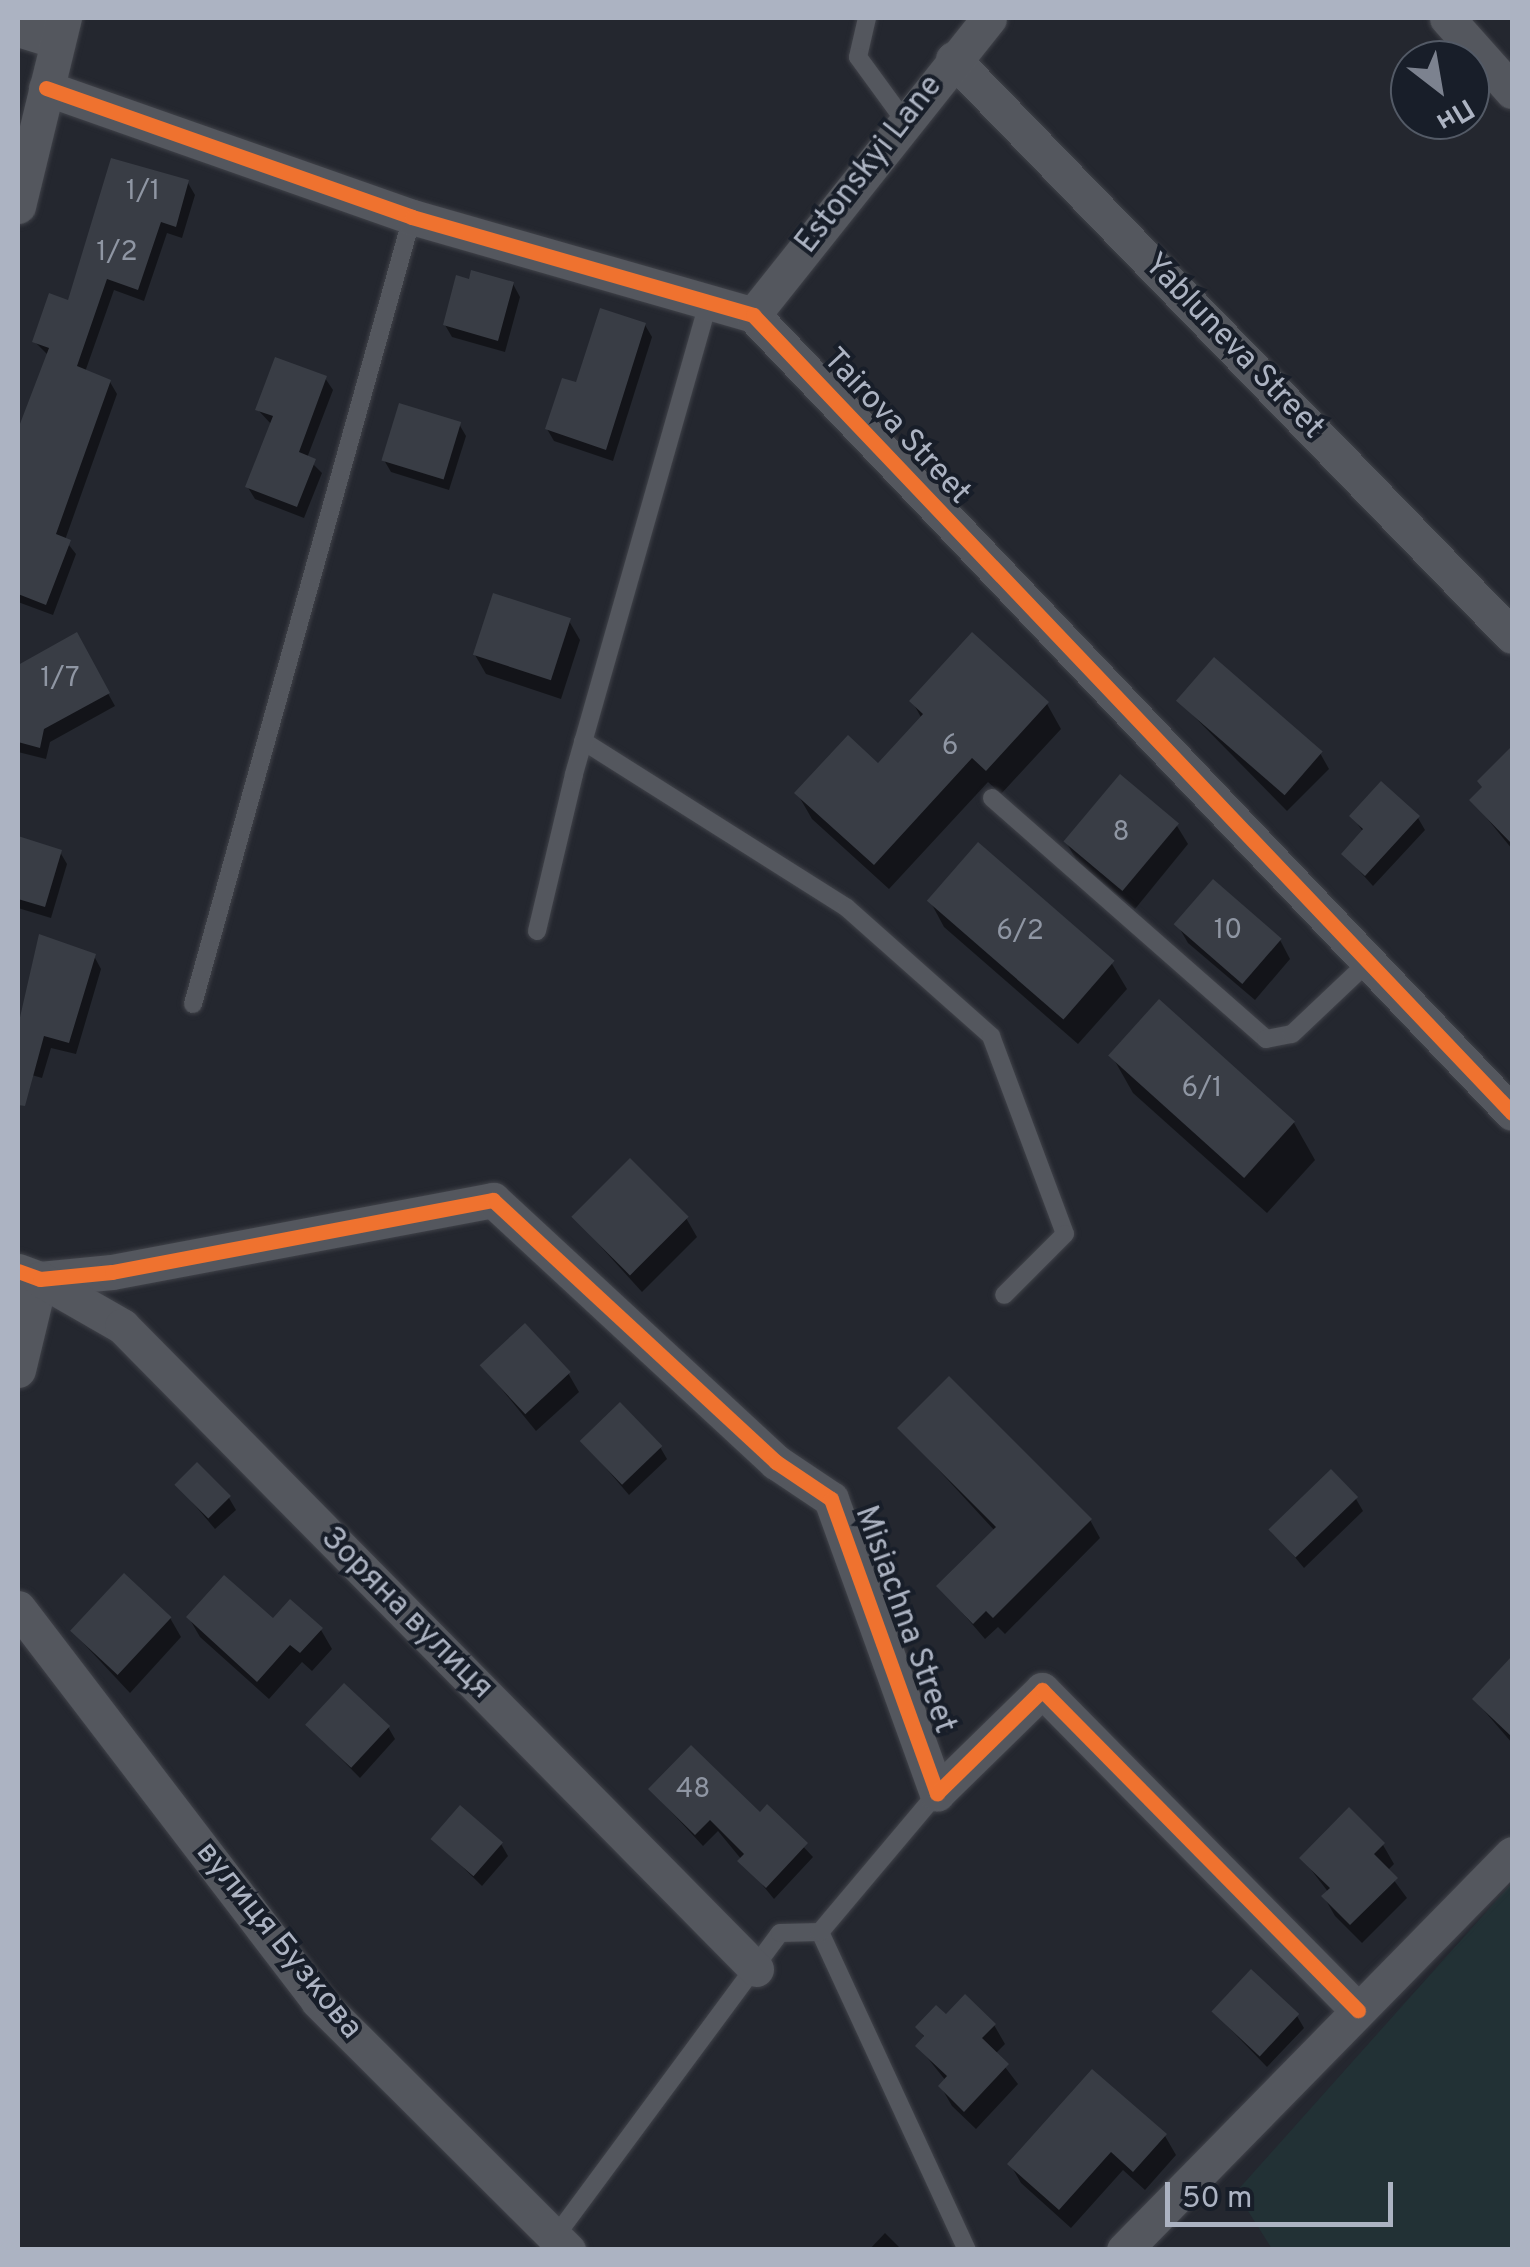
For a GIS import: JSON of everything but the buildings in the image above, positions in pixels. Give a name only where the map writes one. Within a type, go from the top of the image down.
[{"type":"street","name":"Estonskyi Lane","points":[[753,315],[953,58],[989,18]]},
{"type":"street","points":[[1447,18],[1512,91]]},
{"type":"street","points":[[18,30],[61,29],[18,206]]},
{"type":"street","name":"Yabluneva Street","points":[[953,58],[1512,636]]},
{"type":"street","name":"Tairova Street","points":[[46,88],[412,216],[709,298],[753,315],[1366,964],[1512,1113]]},
{"type":"street","name":"Misiachna Street","points":[[29,1275],[112,1272],[493,1200],[776,1462],[831,1499],[937,1793],[1042,1690],[1358,2010]]},
{"type":"street","points":[[18,1370],[29,1275]]},
{"type":"street","name":"Зоряна вулиця","points":[[29,1275],[122,1326],[756,1969]]},
{"type":"street","name":"вулиця Бузкова","points":[[18,1608],[318,2001],[562,2243]]},
{"type":"street","points":[[1124,2250],[1512,1854]]},
{"type":"lane","points":[[867,18],[858,57],[904,120]]},
{"type":"lane","points":[[193,1004],[412,216]]},
{"type":"lane","points":[[537,931],[584,741],[709,298]]},
{"type":"lane","points":[[584,741],[847,908],[990,1036],[1065,1234],[1004,1295]]},
{"type":"lane","points":[[992,798],[1266,1039],[1292,1034],[1366,964]]},
{"type":"lane","points":[[562,2243],[780,1934],[820,1932],[937,1793]]},
{"type":"lane","points":[[820,1932],[967,2250]]},
{"type":"shaded area","points":[[1512,1883],[1512,2249],[1272,2249],[1236,2192]]},
{"type":"cycle path","points":[[46,88],[412,217],[753,315],[1512,1113]]},
{"type":"cycle path","points":[[18,1271],[40,1279],[112,1272],[493,1200],[776,1462],[831,1499],[937,1793],[1042,1690],[1358,2010]]}]
